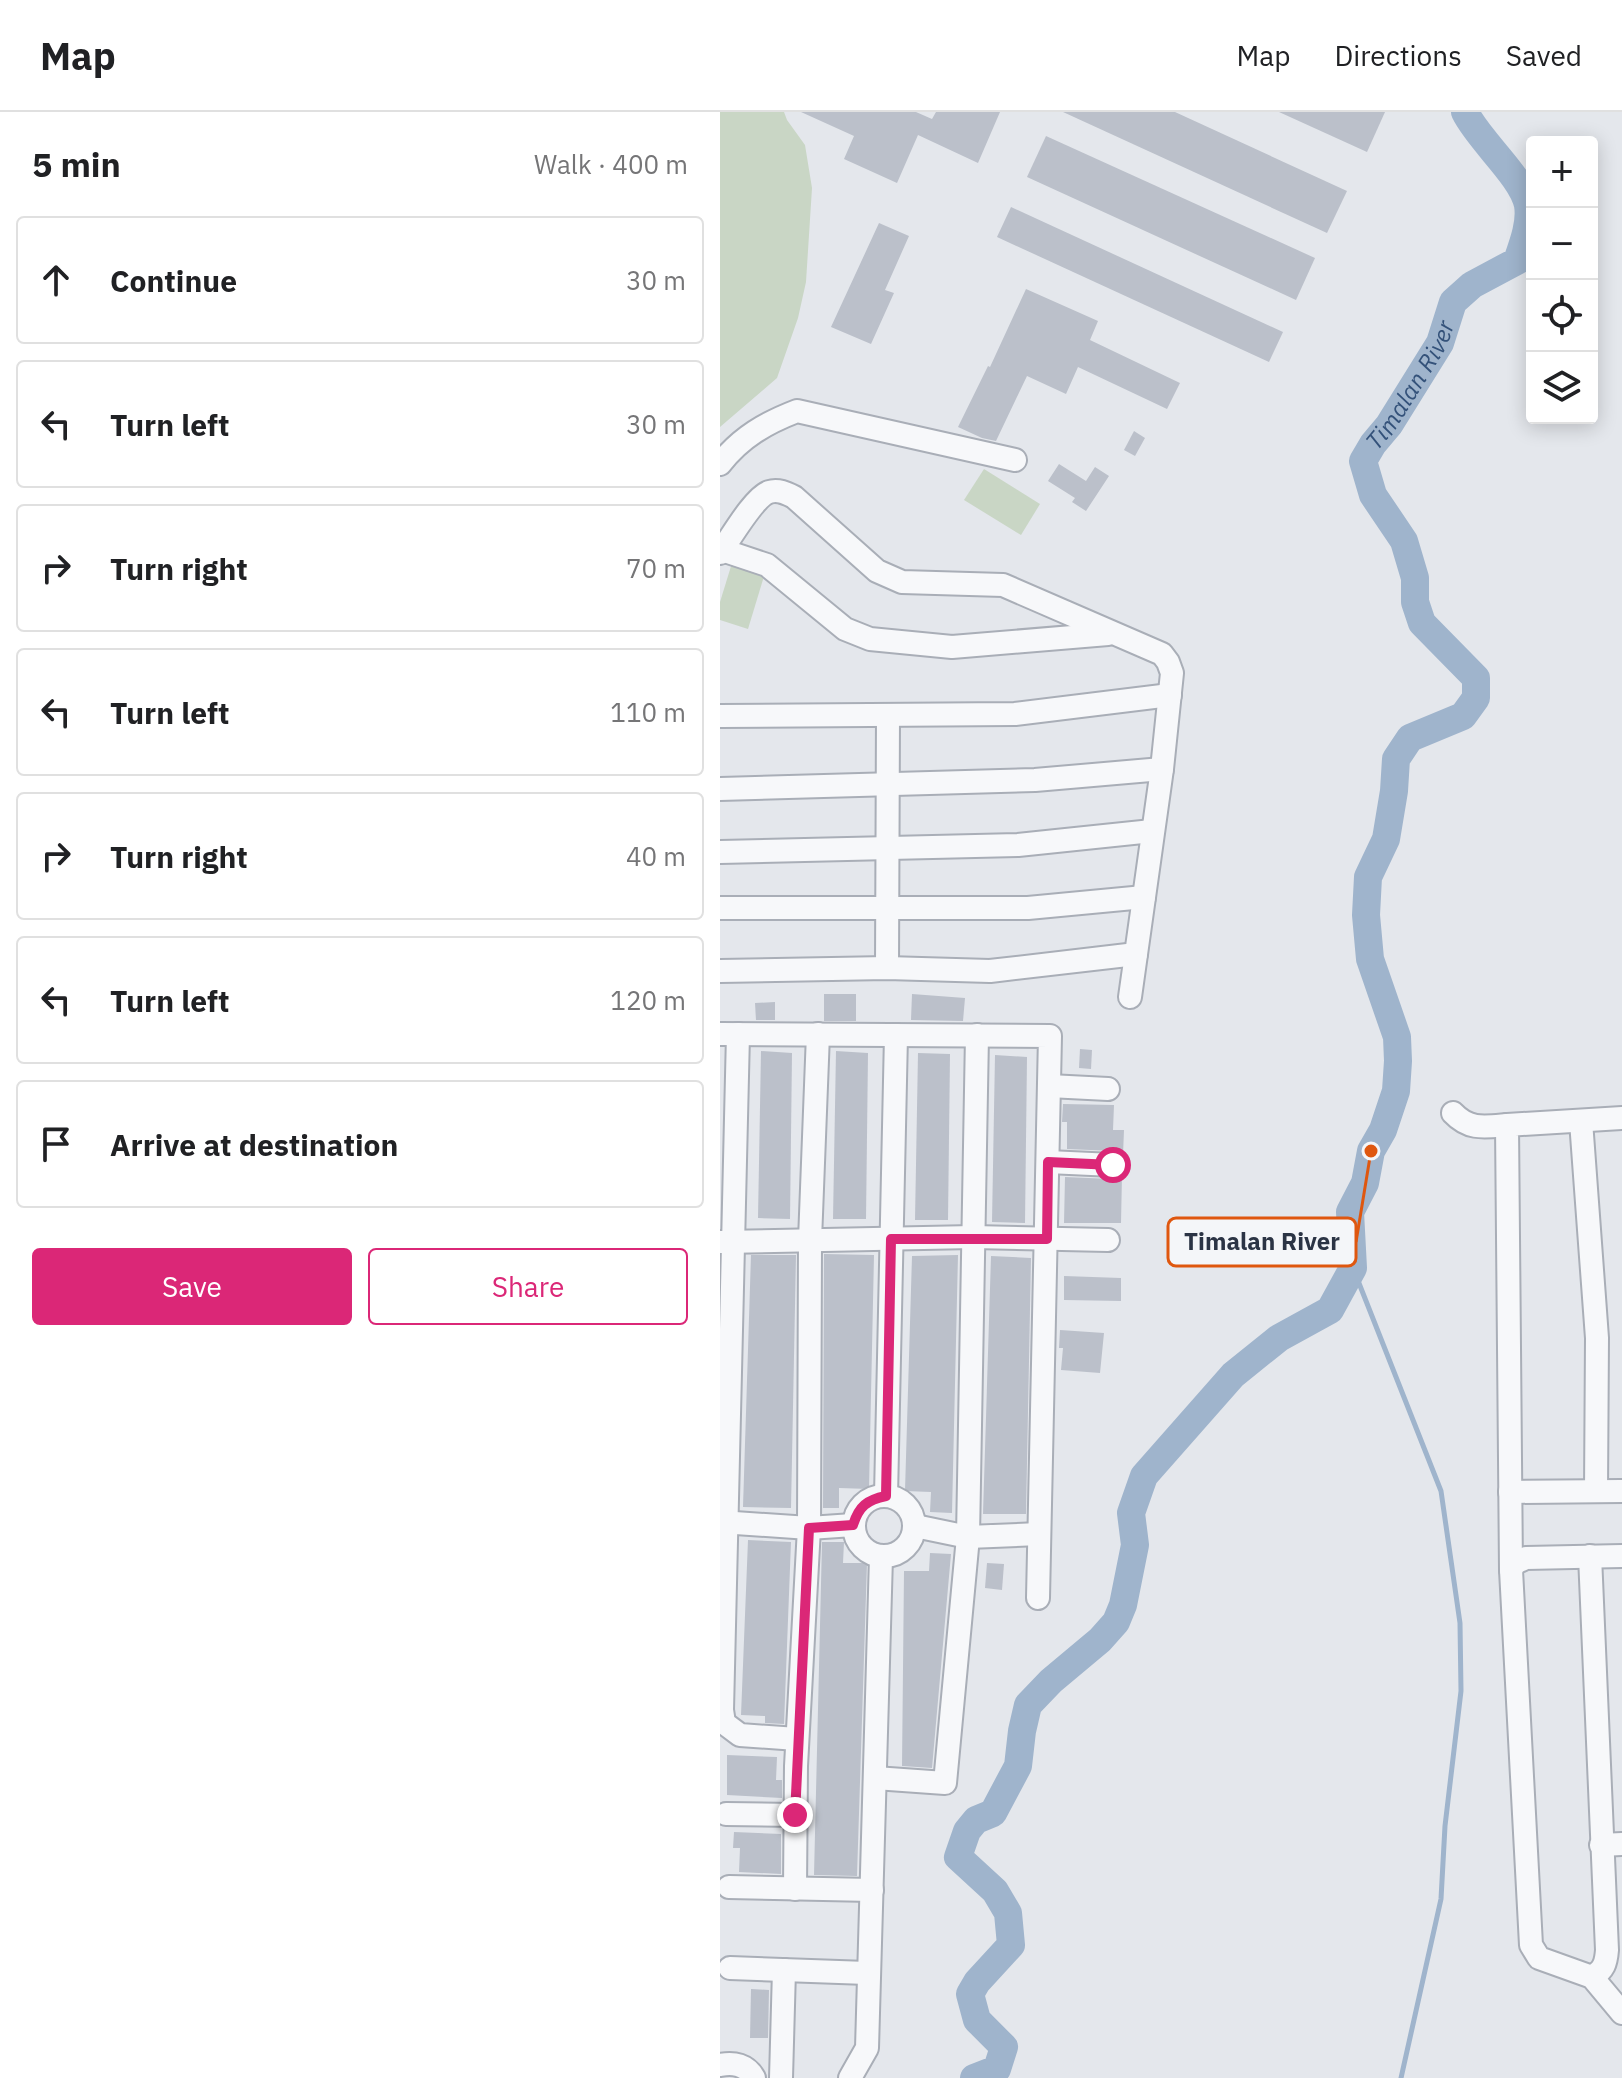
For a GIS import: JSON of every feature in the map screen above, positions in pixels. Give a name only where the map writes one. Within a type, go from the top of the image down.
[{"type":"street","points":[[720,464],[746,436],[769,422],[797,411],[1015,460]]},
{"type":"street","points":[[1114,634],[952,647],[870,639],[845,629],[767,565],[721,552],[758,500],[768,492],[781,491],[794,497],[877,571],[902,582],[1003,585],[1162,654],[1172,673],[1170,695],[1130,997]]},
{"type":"street","points":[[720,716],[1015,714],[1170,695]]},
{"type":"street","points":[[887,968],[888,716]]},
{"type":"street","points":[[720,789],[1035,780],[1162,769]]},
{"type":"street","points":[[720,852],[1018,845],[1152,831]]},
{"type":"street","points":[[720,908],[1028,908],[1144,897]]},
{"type":"street","points":[[720,971],[887,968],[990,971],[1136,954]]},
{"type":"street","points":[[797,1739],[740,1735],[724,1723],[722,1710],[729,1034],[1050,1036],[1038,1598]]},
{"type":"street","points":[[795,1889],[797,1739],[809,1528],[810,1240],[818,1034]]},
{"type":"street","points":[[886,1496],[896,1035]]},
{"type":"street","points":[[875,1778],[945,1783],[968,1537],[977,1035]]},
{"type":"street","points":[[1049,1086],[1108,1089]]},
{"type":"street","points":[[1453,1113],[1466,1125],[1479,1128],[1622,1118]]},
{"type":"street","points":[[1581,1121],[1597,1338],[1596,1491]]},
{"type":"street","points":[[1507,1125],[1511,1570],[1531,1945],[1539,1958],[1592,1977],[1622,2013]]},
{"type":"street","points":[[1048,1162],[1113,1165]]},
{"type":"street","points":[[726,1242],[973,1237],[1108,1240]]},
{"type":"street","points":[[1510,1492],[1622,1491]]},
{"type":"street","points":[[886,1496],[900,1501],[911,1511],[915,1526],[910,1542],[898,1554],[881,1557],[867,1551],[857,1540],[853,1525],[858,1510],[870,1499],[886,1496]]},
{"type":"street","points":[[723,1522],[809,1528],[853,1525]]},
{"type":"street","points":[[915,1526],[968,1537],[1039,1534]]},
{"type":"street","points":[[1590,1556],[1611,1844],[1606,1963],[1592,1977]]},
{"type":"street","points":[[1511,1570],[1515,1563],[1526,1558],[1622,1556]]},
{"type":"street","points":[[850,2078],[867,2048],[881,1557]]},
{"type":"street","points":[[726,1814],[795,1815]]},
{"type":"street","points":[[729,1887],[872,1890]]},
{"type":"street","points":[[730,1968],[867,1973]]},
{"type":"street","points":[[781,2078],[784,1970]]},
{"type":"street","points":[[720,2065],[744,2067],[754,2078]]},
{"type":"green space","points":[[720,112],[784,112],[805,145],[812,188],[806,282],[798,318],[777,378],[720,427]]},
{"type":"green space","points":[[984,469],[1040,504],[1021,535],[964,500]]},
{"type":"green space","points":[[732,563],[765,573],[748,629],[720,620],[720,602]]},
{"type":"building","points":[[801,112],[916,112],[932,119],[936,112],[1000,112],[978,163],[918,135],[897,183],[844,159],[854,136]]},
{"type":"building","points":[[1063,112],[1175,112],[1347,191],[1327,233]]},
{"type":"building","points":[[1279,112],[1385,112],[1367,152]]},
{"type":"building","points":[[1046,136],[1315,258],[1296,300],[1027,177]]},
{"type":"building","points":[[1011,207],[1283,332],[1269,362],[997,237]]},
{"type":"building","points":[[879,223],[909,236],[885,290],[894,293],[871,344],[831,327]]},
{"type":"building","points":[[1026,289],[1098,321],[1090,340],[1180,383],[1167,409],[1078,367],[1066,394],[1027,376],[996,441],[958,427]]},
{"type":"building","points":[[1134,431],[1145,438],[1135,456],[1124,450]]},
{"type":"building","points":[[1059,464],[1086,481],[1095,467],[1109,476],[1086,511],[1072,502],[1075,498],[1048,481]]},
{"type":"building","points":[[824,994],[856,994],[856,1021],[824,1021]]},
{"type":"building","points":[[912,994],[965,998],[963,1021],[911,1020]]},
{"type":"building","points":[[775,1002],[775,1020],[756,1020],[755,1003]]},
{"type":"building","points":[[1080,1049],[1092,1050],[1091,1069],[1079,1068]]},
{"type":"building","points":[[761,1051],[792,1053],[790,1219],[758,1218]]},
{"type":"building","points":[[836,1051],[868,1053],[866,1219],[833,1219]]},
{"type":"building","points":[[918,1053],[950,1054],[948,1220],[915,1220]]},
{"type":"building","points":[[995,1055],[1027,1057],[1025,1223],[992,1222]]},
{"type":"building","points":[[1063,1104],[1114,1105],[1113,1130],[1124,1130],[1123,1155],[1114,1151],[1067,1149],[1067,1122],[1062,1122]]},
{"type":"building","points":[[1122,1175],[1121,1223],[1064,1223],[1065,1177],[1112,1179]]},
{"type":"building","points":[[824,1254],[874,1255],[869,1489],[839,1488],[839,1508],[823,1508]]},
{"type":"building","points":[[751,1255],[796,1255],[791,1508],[743,1507]]},
{"type":"building","points":[[958,1255],[952,1513],[930,1512],[931,1492],[905,1491],[912,1256]]},
{"type":"building","points":[[991,1256],[1031,1258],[1026,1514],[983,1514]]},
{"type":"building","points":[[1064,1276],[1121,1278],[1121,1301],[1064,1300]]},
{"type":"building","points":[[1060,1330],[1104,1333],[1100,1373],[1061,1370],[1063,1348],[1059,1348]]},
{"type":"building","points":[[748,1540],[791,1542],[784,1724],[765,1723],[765,1716],[741,1715]]},
{"type":"building","points":[[822,1542],[844,1542],[843,1563],[867,1563],[857,1876],[814,1875]]},
{"type":"building","points":[[930,1553],[951,1554],[932,1768],[902,1766],[904,1571],[929,1571]]},
{"type":"building","points":[[987,1563],[1004,1564],[1002,1590],[985,1588]]},
{"type":"building","points":[[727,1755],[777,1757],[776,1780],[782,1780],[782,1798],[727,1795]]},
{"type":"building","points":[[734,1832],[781,1834],[781,1874],[739,1872],[740,1848],[733,1848]]},
{"type":"building","points":[[751,1989],[769,1990],[768,2038],[750,2038]]},
{"type":"waterway","name":"Timalan River","points":[[974,2078],[997,2069],[1004,2047],[977,2020],[970,1994],[1011,1945],[1008,1913],[995,1891],[958,1857],[967,1831],[976,1820],[993,1813],[1018,1766],[1028,1705],[1116,1622],[1123,1605],[1135,1545],[1131,1513],[1144,1476],[1233,1375],[1279,1338],[1330,1310],[1353,1268],[1350,1212],[1365,1183],[1371,1151],[1383,1130],[1396,1091],[1398,1061],[1397,1037],[1370,959],[1366,915],[1368,877],[1386,839],[1396,759],[1410,738],[1463,716],[1476,698],[1476,678],[1422,623],[1415,602],[1415,578],[1404,541],[1373,495],[1363,461],[1440,343],[1453,302],[1472,285],[1517,261],[1528,219],[1528,205],[1518,182],[1465,112]]},
{"type":"waterway","points":[[1353,1268],[1441,1491],[1460,1623],[1461,1691],[1445,1826],[1441,1899],[1401,2078]]},
{"type":"place","name":"Timalan River","points":[[1371,1151]]},
{"type":"route","points":[[795,1815],[809,1528],[853,1525],[858,1510],[870,1499],[886,1496],[891,1239],[1047,1239],[1048,1162],[1113,1165]]}]
